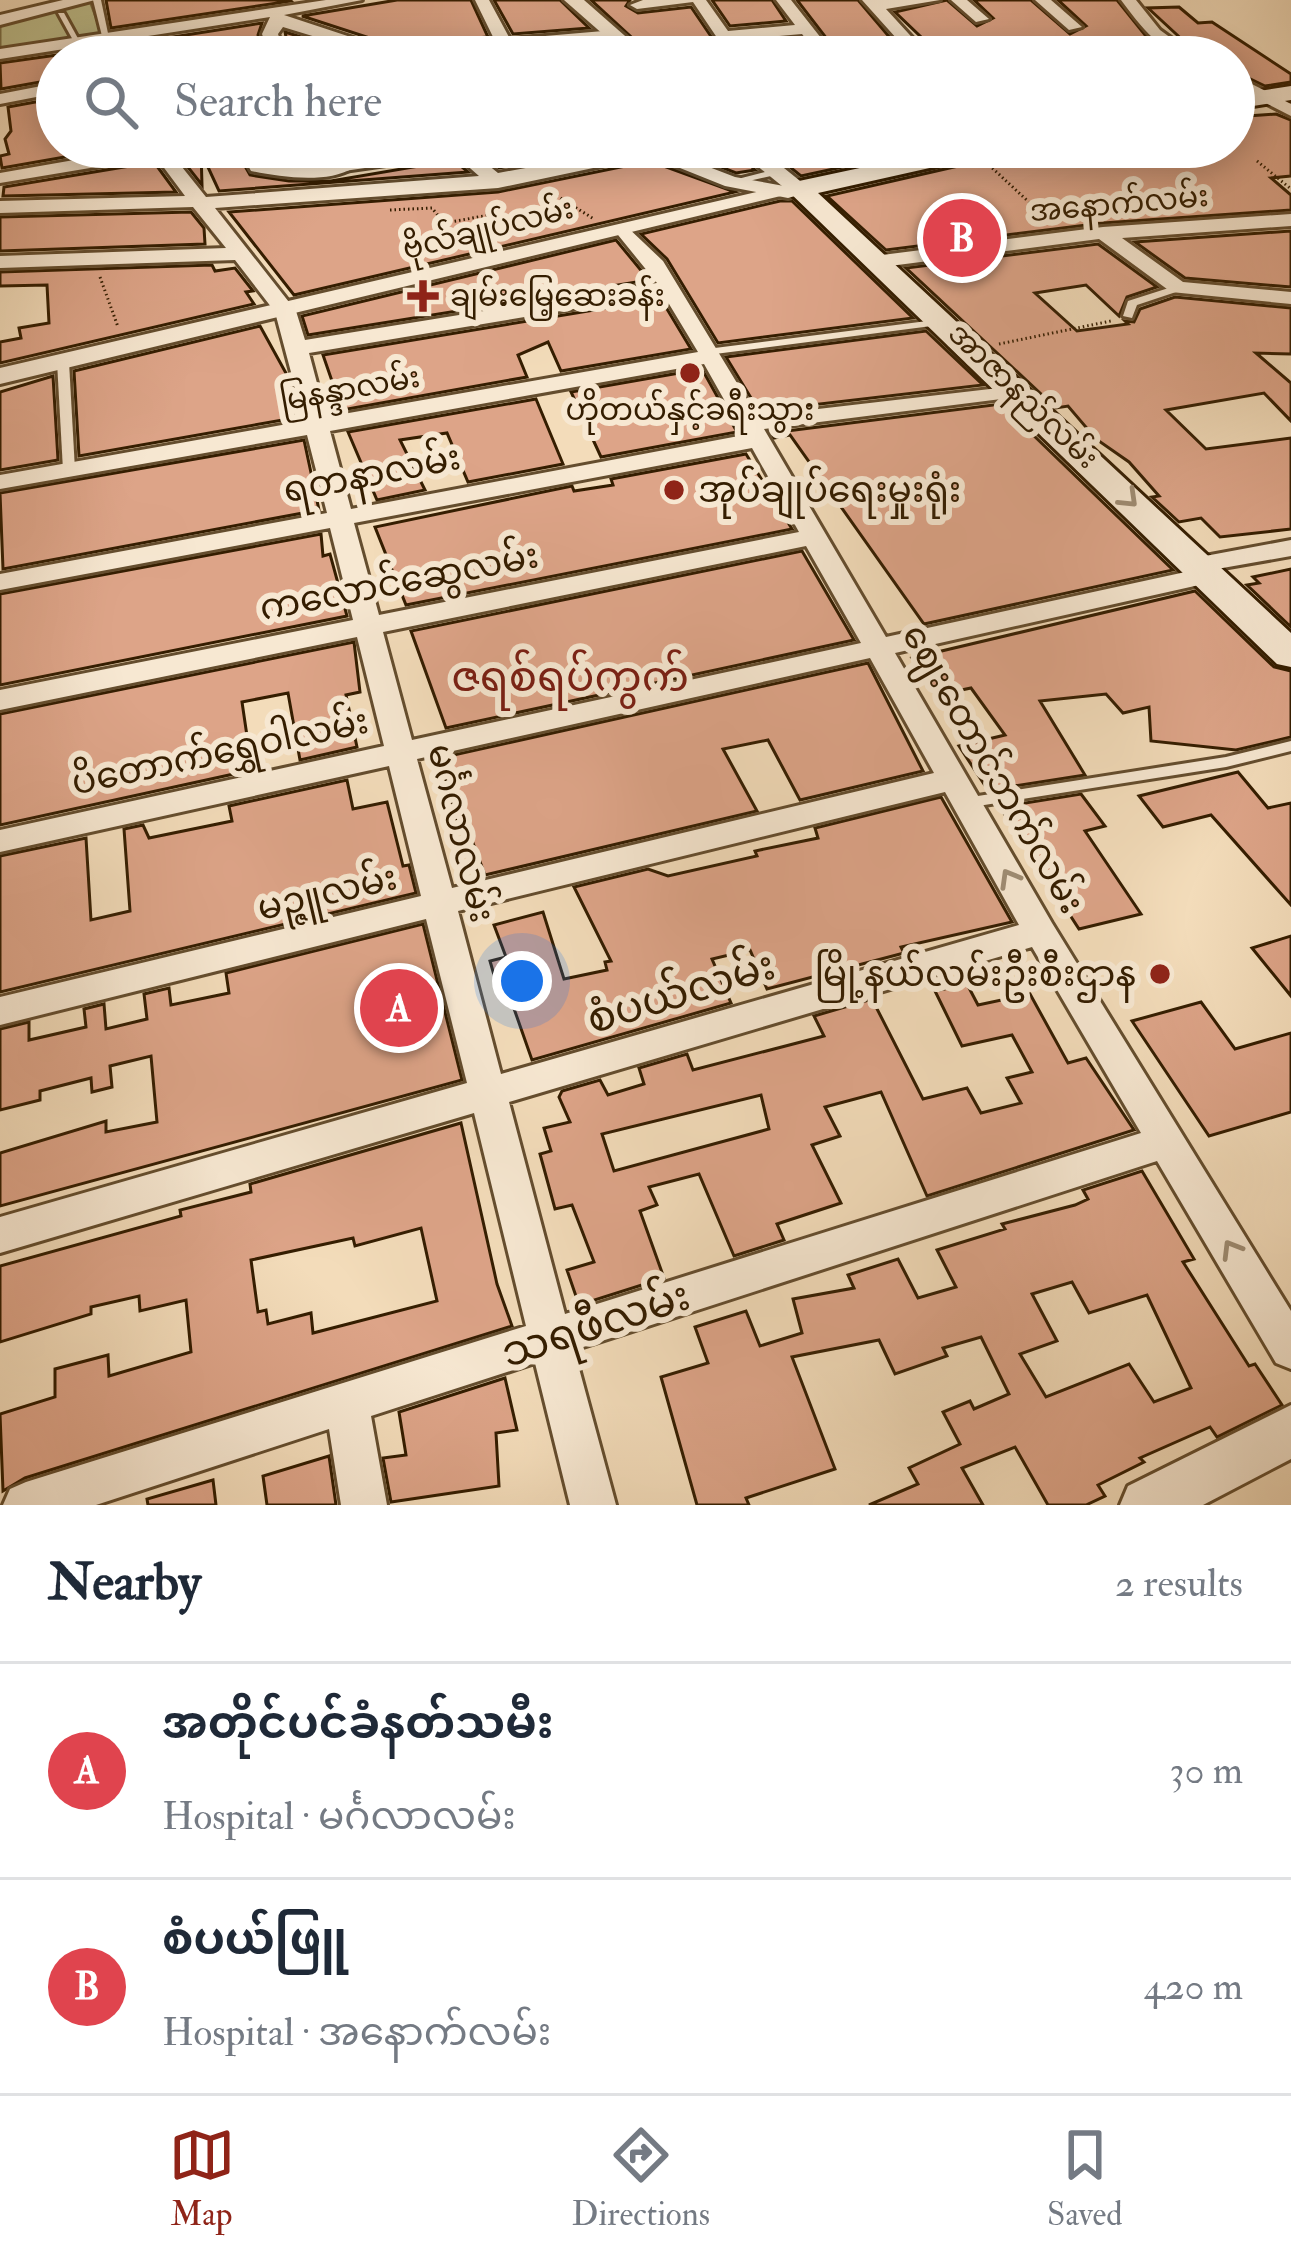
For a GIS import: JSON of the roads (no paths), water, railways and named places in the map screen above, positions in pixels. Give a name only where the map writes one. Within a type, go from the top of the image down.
[{"type":"main road","points":[[1255,99],[1291,92]]},
{"type":"main road","name":"ဗိုလ်ချုပ်လမ်း","points":[[788,184],[870,168]]},
{"type":"main road","name":"အာဇာနည်လမ်း","points":[[788,184],[882,261],[1291,655]]},
{"type":"street","points":[[0,20],[86,0]]},
{"type":"street","points":[[100,36],[276,16],[355,0]]},
{"type":"street","points":[[482,0],[500,36]]},
{"type":"street","points":[[573,0],[614,35]]},
{"type":"street","points":[[637,5],[687,0]]},
{"type":"street","points":[[699,0],[725,36],[807,29]]},
{"type":"street","points":[[783,0],[812,36]]},
{"type":"street","points":[[871,3],[933,0]]},
{"type":"street","points":[[958,0],[981,19]]},
{"type":"street","points":[[1042,0],[1074,27]]},
{"type":"street","points":[[1128,0],[1159,36]]},
{"type":"street","points":[[871,3],[902,36]]},
{"type":"street","points":[[276,16],[336,36]]},
{"type":"street","points":[[271,36],[276,16]]},
{"type":"street","points":[[603,36],[614,35]]},
{"type":"street","points":[[0,54],[36,47]]},
{"type":"street","points":[[0,97],[36,91]]},
{"type":"street","points":[[1255,91],[1291,111]]},
{"type":"street","points":[[0,178],[53,168]]},
{"type":"street","name":"မင်္ဂလာလမ်း","points":[[173,168],[285,311],[297,348],[593,1505]]},
{"type":"street","points":[[264,168],[292,172],[344,168],[356,198]]},
{"type":"street","points":[[481,168],[498,182]]},
{"type":"street","points":[[0,207],[356,198],[498,182],[566,168]]},
{"type":"street","points":[[699,168],[731,182],[788,184]]},
{"type":"street","name":"အာဇာနည်လမ်း","points":[[770,168],[788,184]]},
{"type":"street","name":"ဗိုလ်ချုပ်လမ်း","points":[[0,376],[618,232],[788,184]]},
{"type":"street","name":"အနောက်လမ်း","points":[[882,261],[1099,233],[1291,220]]},
{"type":"street","name":"ဈေးတောင်ဘက်လမ်း","points":[[618,232],[668,287],[709,354],[1040,932],[1291,1349]]},
{"type":"street","points":[[1099,233],[1178,288],[1291,298]]},
{"type":"street","points":[[0,262],[239,254]]},
{"type":"street","points":[[297,348],[668,287]]},
{"type":"street","name":"မြနန္ဒာလမ်း","points":[[0,482],[709,354]]},
{"type":"street","name":"ရတနာလမ်း","points":[[0,582],[753,432],[1017,390]]},
{"type":"street","name":"ကလောင်ဆွေလမ်း","points":[[0,700],[812,537]]},
{"type":"street","name":"ပိတောက်ရွှေဝါလမ်း","points":[[0,841],[878,646],[1291,548]]},
{"type":"street","name":"မဉ္ဇူလမ်း","points":[[0,1011],[439,907],[683,841],[958,791]]},
{"type":"street","name":"စံပယ်လမ်း","points":[[0,1235],[486,1098],[1040,932]]},
{"type":"street","name":"သရဖီလမ်း","points":[[26,1505],[1166,1142]]},
{"type":"street","points":[[347,1404],[364,1505]]},
{"type":"street","points":[[1147,1505],[1291,1432]]},
{"type":"lane","points":[[97,0],[106,35]]},
{"type":"lane","points":[[61,15],[74,36]]},
{"type":"lane","points":[[1128,316],[1132,303],[1178,288]]},
{"type":"lane","points":[[709,354],[946,322]]},
{"type":"lane","points":[[63,362],[69,470]]},
{"type":"lane","points":[[958,791],[1226,762],[1291,746]]},
{"type":"waterway","points":[[364,29],[367,36]]},
{"type":"place","name":"စံပယ်ဖြူ","points":[[962,238]]},
{"type":"place","name":"ချမ်းမြေ့ဆေးခန်း","points":[[423,296]]},
{"type":"place","name":"ဟိုတယ်နှင့်ခရီးသွား","points":[[690,373]]},
{"type":"place","name":"အုပ်ချုပ်ရေးမှုးရုံး","points":[[674,490]]},
{"type":"place","name":"မြို့နယ်လမ်းဦးစီးဌာန","points":[[1160,974]]},
{"type":"place","name":"အတိုင်ပင်ခံနတ်သမီး","points":[[399,1008]]},
{"type":"district","name":"ဇရစ်ရပ်ကွက်","points":[[570,678]]}]
